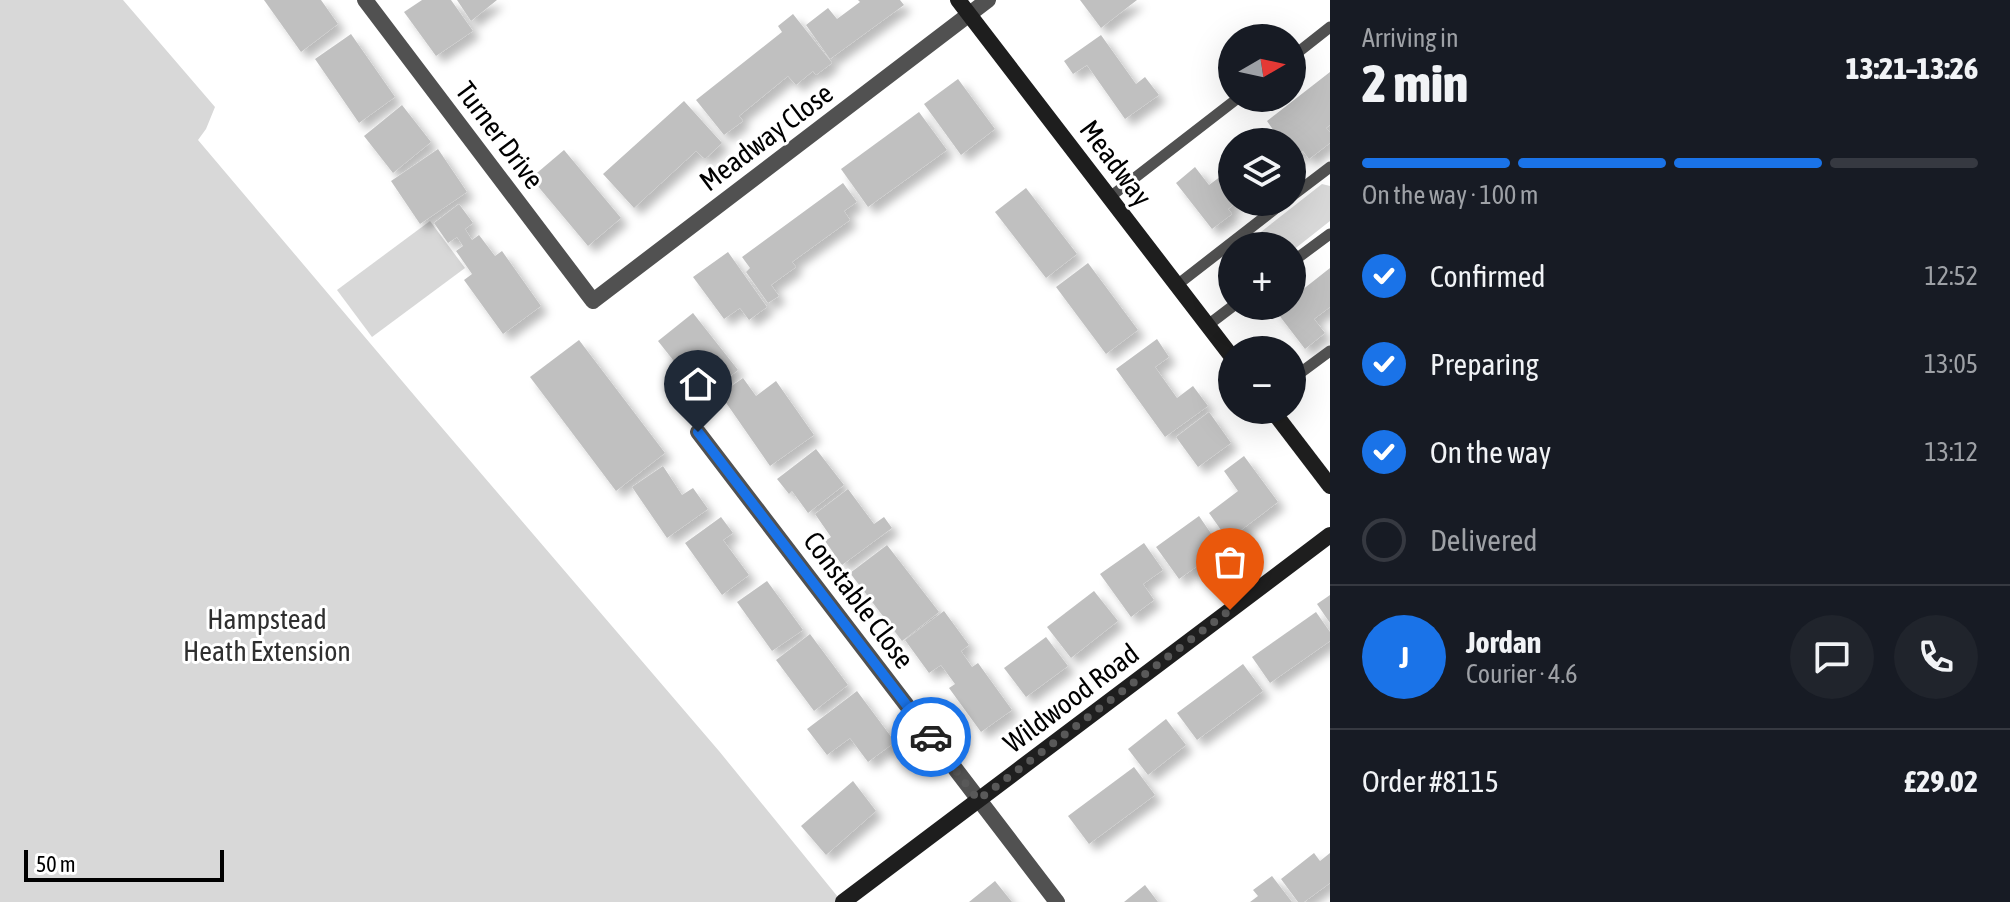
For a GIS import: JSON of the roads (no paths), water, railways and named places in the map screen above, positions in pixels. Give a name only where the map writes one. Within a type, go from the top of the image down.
[{"type":"street","name":"Turner Drive","points":[[365,0],[593,301]]},
{"type":"street","name":"Meadway","points":[[958,0],[1218,338]]},
{"type":"street","name":"Meadway Close","points":[[593,301],[988,0]]},
{"type":"street","points":[[1283,424],[1330,486]]},
{"type":"street","name":"Constable Close","points":[[698,432],[1057,902]]},
{"type":"street","name":"Wildwood Road","points":[[843,902],[1330,535]]},
{"type":"lane","points":[[1306,46],[1330,27]]},
{"type":"lane","points":[[1110,197],[1220,112]]},
{"type":"lane","points":[[1306,185],[1330,167]]},
{"type":"lane","points":[[1177,285],[1266,216]]},
{"type":"lane","points":[[1306,252],[1330,234]]},
{"type":"lane","points":[[1208,325],[1218,317]]},
{"type":"lane","points":[[1306,369],[1330,351]]},
{"type":"park label","name":"Hampstead Heath Extension","points":[[267,635]]}]
